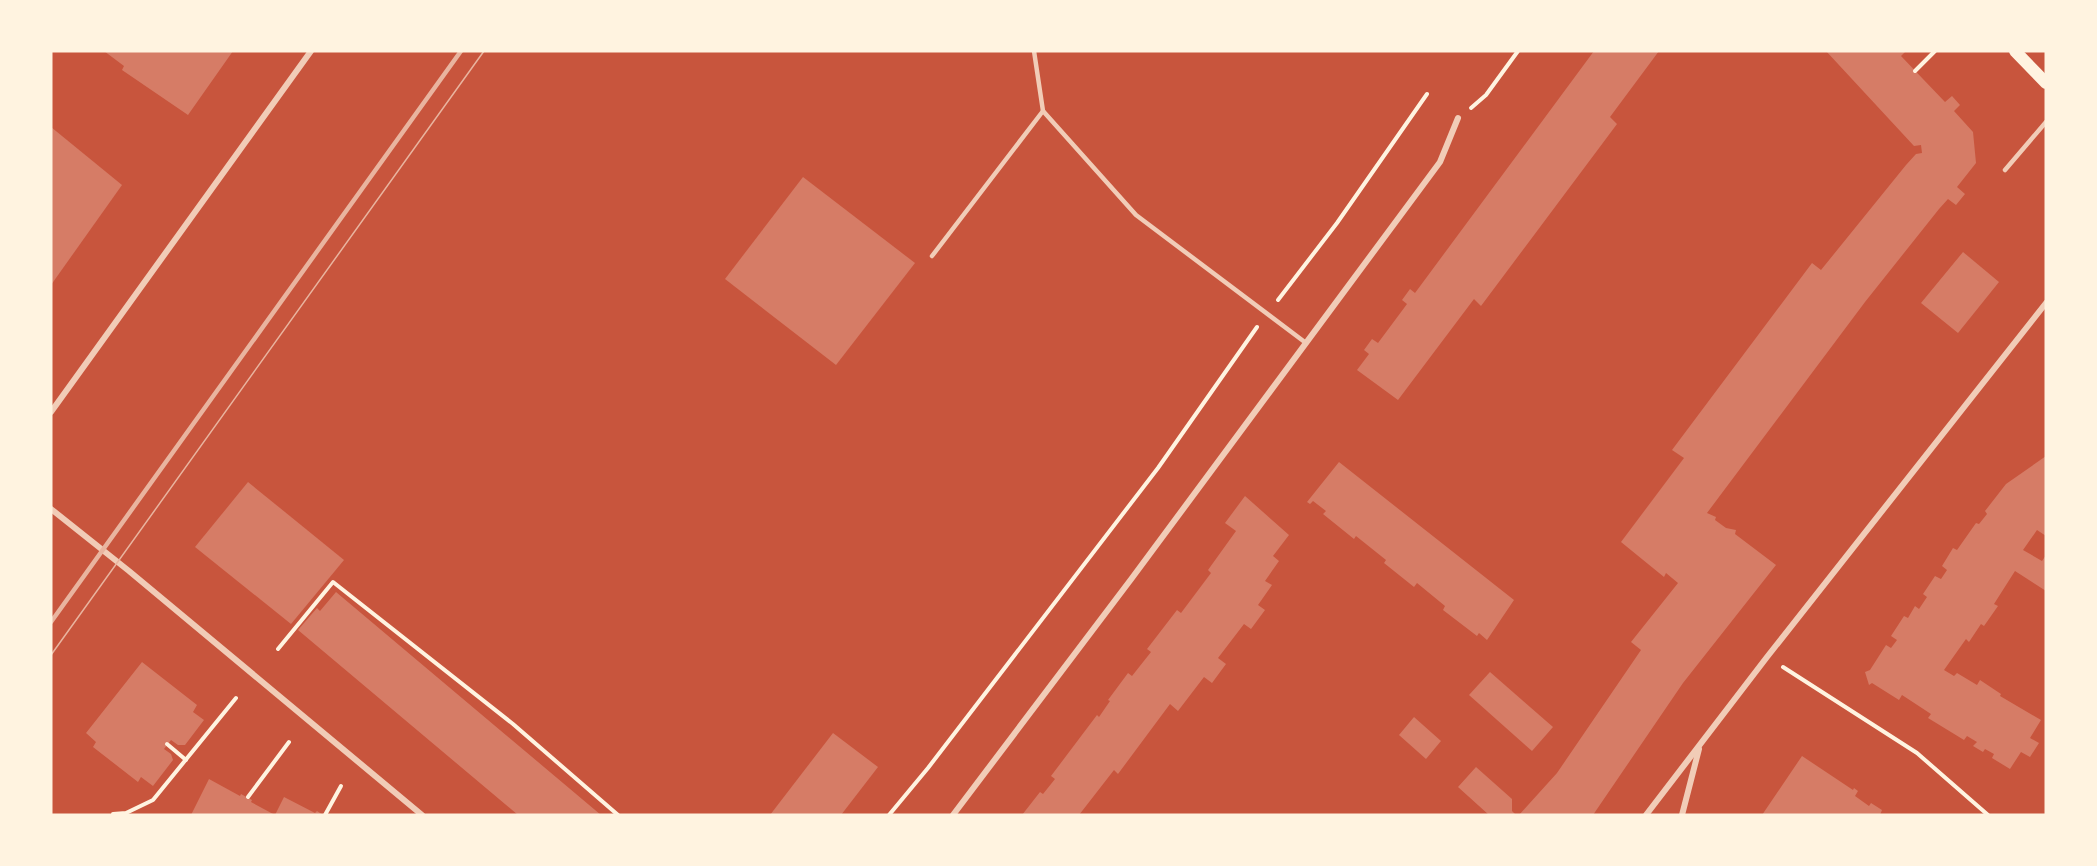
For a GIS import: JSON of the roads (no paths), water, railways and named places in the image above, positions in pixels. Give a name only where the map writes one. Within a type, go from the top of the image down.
[{"type":"main road","points":[[2015,51],[2046,83]]},
{"type":"street","points":[[51,412],[311,51]]},
{"type":"street","points":[[953,815],[1118,597],[1440,162],[1458,118]]},
{"type":"street","points":[[1646,815],[1767,657],[2046,303]]},
{"type":"street","points":[[51,509],[422,815]]},
{"type":"street","points":[[1682,815],[1701,744]]},
{"type":"lane","points":[[1034,51],[1043,111],[1136,215],[1306,343]]},
{"type":"lane","points":[[932,256],[1043,111]]},
{"type":"lane","points":[[2005,170],[2046,122]]},
{"type":"tram line","points":[[51,655],[484,51]]},
{"type":"railway","points":[[51,622],[461,51]]}]
